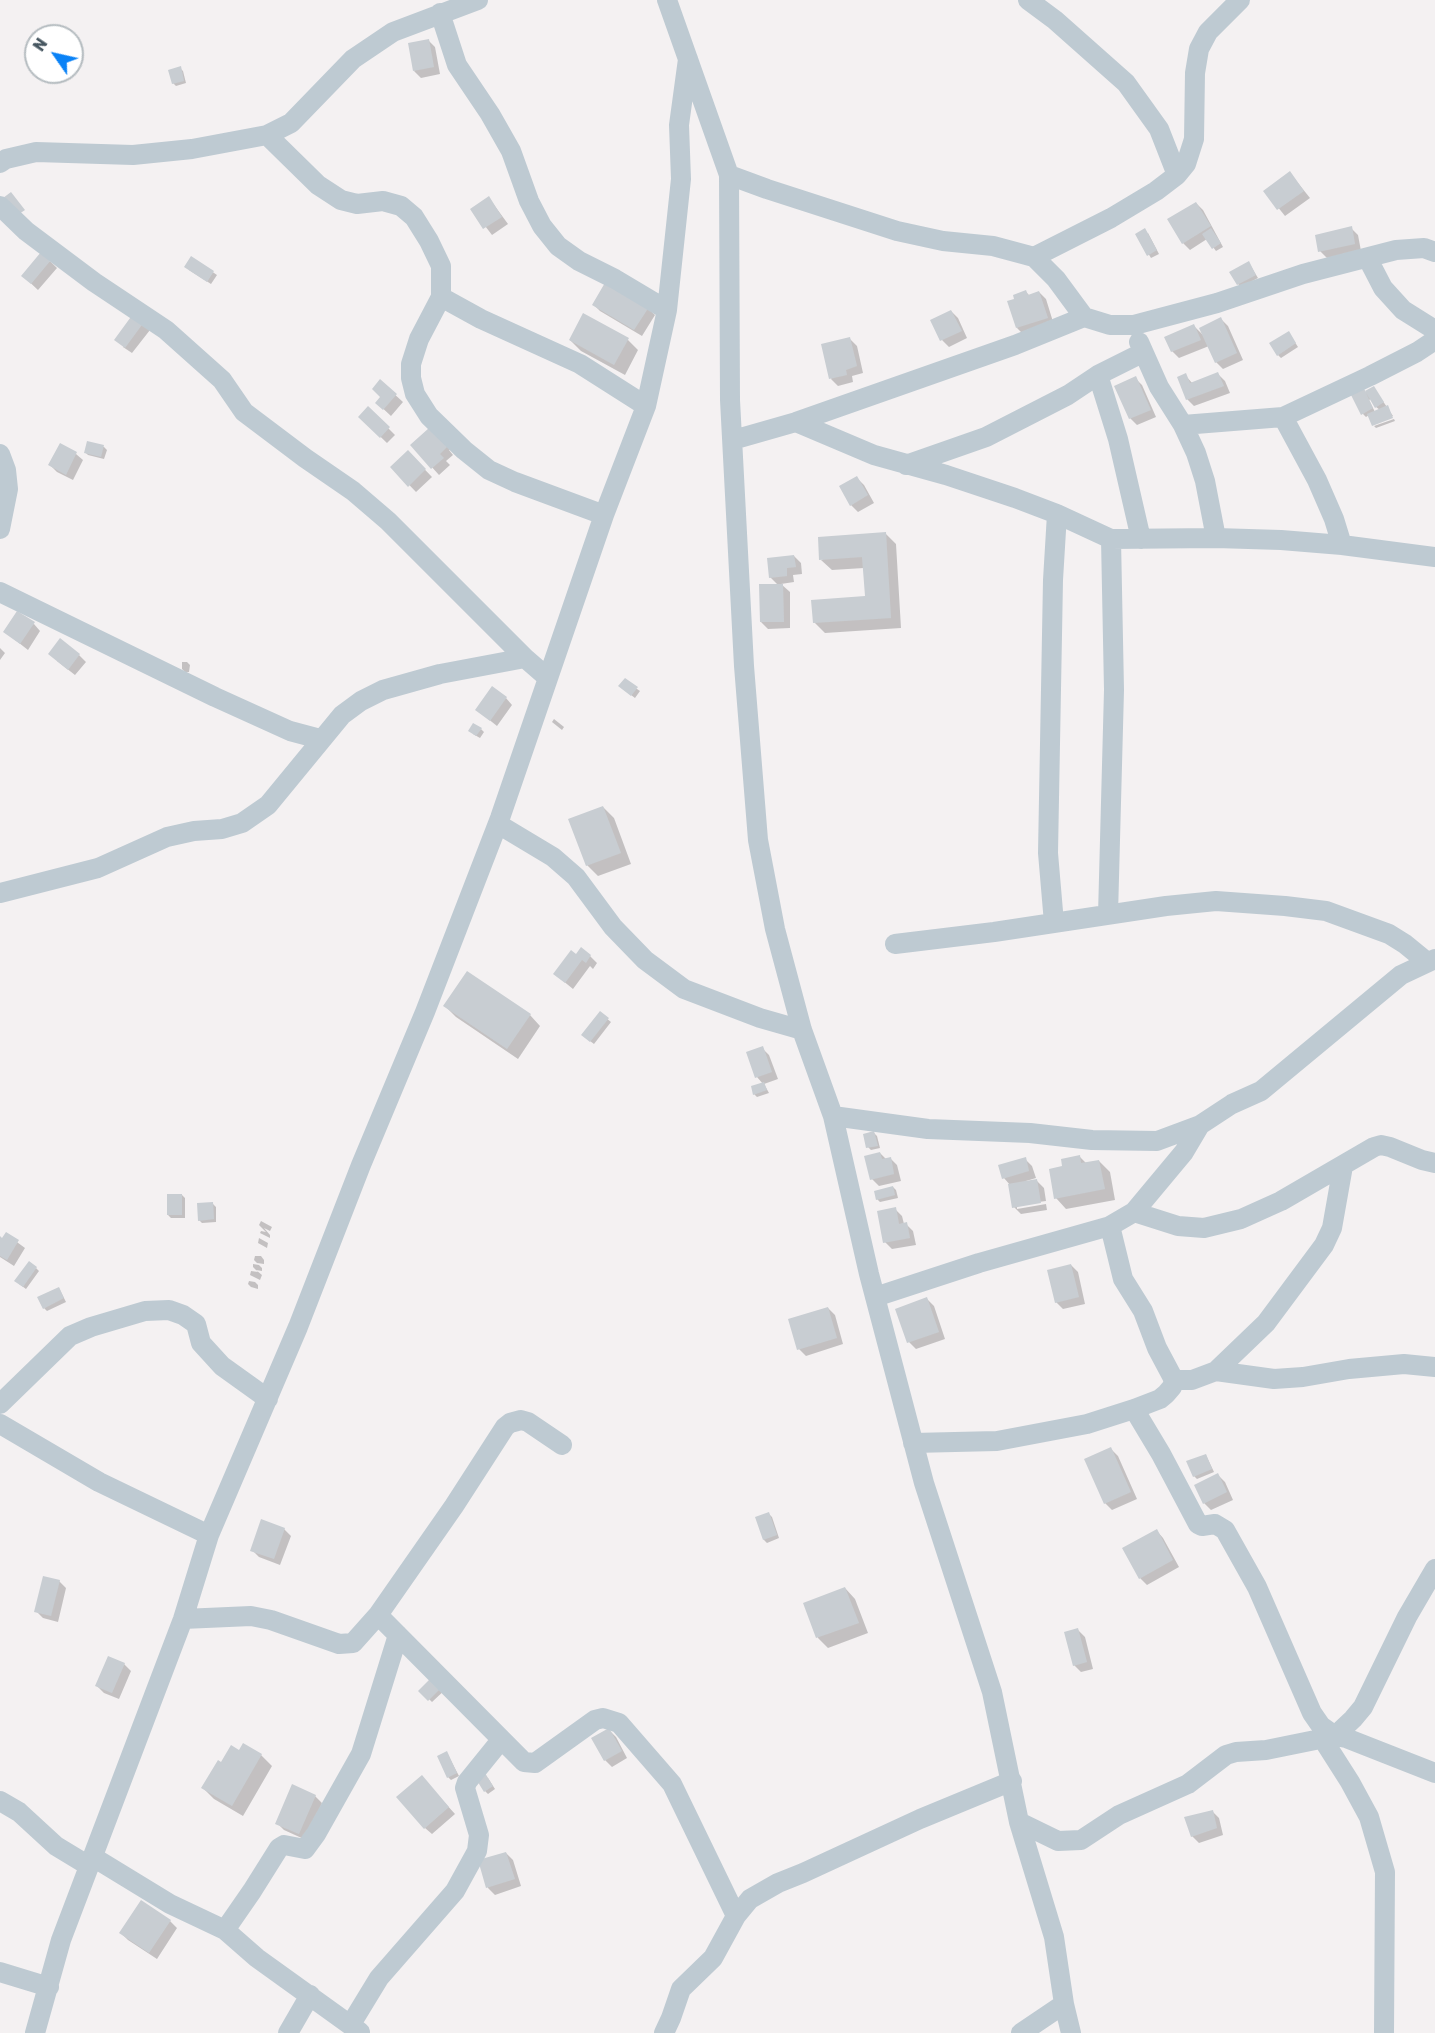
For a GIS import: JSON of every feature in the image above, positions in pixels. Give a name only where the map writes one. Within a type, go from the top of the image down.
[{"type":"street","points":[[0,163],[6,159],[36,152],[133,155],[192,149],[267,135],[291,123],[353,59],[393,32],[478,0]]},
{"type":"street","points":[[667,0],[729,175],[730,400],[744,666],[758,840],[775,929],[802,1030],[833,1116],[875,1296],[924,1483],[992,1692],[1019,1822],[1054,1937],[1064,2004],[1071,2033]]},
{"type":"street","points":[[1028,0],[1055,20],[1126,83],[1159,129],[1177,175]]},
{"type":"street","points":[[1034,257],[1111,218],[1156,191],[1177,175],[1185,164],[1194,139],[1195,73],[1199,49],[1208,32],[1240,0]]},
{"type":"street","points":[[440,13],[457,65],[490,114],[511,151],[529,201],[542,226],[558,246],[579,261],[667,310]]},
{"type":"street","points":[[34,2033],[61,1940],[183,1619],[209,1535],[268,1399],[498,824],[604,515],[646,406],[667,310],[681,179],[680,125],[688,59]]},
{"type":"street","points":[[267,135],[318,185],[341,200],[357,204],[383,201],[401,206],[414,216],[429,241],[441,266],[441,297],[419,339],[411,364],[411,378],[415,394],[429,416],[464,450],[489,470],[604,515]]},
{"type":"street","points":[[729,175],[897,231],[943,241],[993,246],[1034,257],[1056,279],[1084,317],[1110,325],[1134,326],[1217,303],[1303,274],[1409,248],[1424,248],[1435,252]]},
{"type":"street","points":[[0,206],[26,231],[94,282],[166,330],[209,366],[222,380],[244,412],[388,520],[525,658],[548,678]]},
{"type":"street","points":[[1368,259],[1383,288],[1403,310],[1435,330]]},
{"type":"street","points":[[441,297],[481,319],[580,364],[646,406]]},
{"type":"street","points":[[732,440],[796,422],[1015,345],[1084,317]]},
{"type":"street","points":[[1134,326],[1142,352],[1159,387],[1183,425],[1196,453],[1205,481],[1216,538]]},
{"type":"street","points":[[1183,425],[1283,417],[1417,352],[1435,339]]},
{"type":"street","points":[[906,465],[986,437],[1068,395],[1098,375],[1142,352]]},
{"type":"street","points":[[1098,375],[1118,439],[1141,539]]},
{"type":"street","points":[[1283,417],[1317,480],[1334,519],[1342,545]]},
{"type":"street","points":[[796,422],[864,451],[984,487],[1057,514],[1111,539],[1216,538],[1342,545],[1435,557]]},
{"type":"street","points":[[0,454],[6,470],[8,489],[0,529]]},
{"type":"street","points":[[1054,923],[1048,853],[1053,580],[1057,514]]},
{"type":"street","points":[[1108,915],[1114,690],[1111,539]]},
{"type":"street","points":[[0,592],[216,698],[290,731],[320,739]]},
{"type":"street","points":[[0,893],[98,868],[167,837],[194,831],[222,829],[242,823],[268,805],[305,762],[320,739],[342,715],[361,701],[383,690],[440,674],[525,658]]},
{"type":"street","points":[[498,824],[553,857],[576,877],[613,927],[645,960],[684,989],[760,1018],[802,1030]]},
{"type":"street","points":[[895,944],[1216,901],[1326,911],[1389,934],[1431,960]]},
{"type":"street","points":[[833,1116],[928,1129],[1030,1133],[1092,1140],[1157,1141],[1200,1125],[1232,1104],[1261,1091],[1401,975],[1431,960]]},
{"type":"street","points":[[875,1296],[979,1263],[1110,1226],[1134,1212],[1184,1152],[1200,1125]]},
{"type":"street","points":[[1134,1212],[1178,1226],[1204,1228],[1241,1219],[1271,1206],[1374,1147],[1381,1145],[1422,1160],[1435,1162]]},
{"type":"street","points":[[1174,1380],[1192,1380],[1216,1371],[1266,1323],[1324,1245],[1332,1228],[1343,1166]]},
{"type":"street","points":[[913,1443],[997,1442],[1087,1424],[1160,1399],[1172,1387],[1174,1380],[1157,1348],[1143,1311],[1123,1279],[1119,1255],[1110,1226]]},
{"type":"street","points":[[0,1404],[70,1336],[91,1327],[146,1311],[169,1310],[183,1315],[196,1324],[201,1343],[222,1366],[268,1399]]},
{"type":"street","points":[[1216,1371],[1274,1379],[1404,1364],[1435,1367]]},
{"type":"street","points":[[1134,1409],[1198,1524],[1202,1526],[1215,1524],[1225,1530],[1257,1587],[1312,1713],[1328,1737],[1369,1817],[1385,1872],[1384,2033]]},
{"type":"street","points":[[183,1619],[251,1616],[346,1645],[358,1639],[378,1615],[454,1506],[505,1427],[521,1420],[528,1422],[562,1445]]},
{"type":"street","points":[[0,1424],[99,1482],[209,1535]]},
{"type":"street","points":[[1328,1737],[1353,1719],[1363,1707],[1407,1617],[1435,1569]]},
{"type":"street","points":[[378,1615],[524,1762],[535,1763],[595,1720],[603,1718],[619,1723],[672,1784],[736,1916]]},
{"type":"street","points":[[225,1930],[279,1848],[284,1845],[305,1849],[326,1816],[361,1754],[398,1635]]},
{"type":"street","points":[[1019,1822],[1058,1841],[1081,1840],[1119,1815],[1188,1784],[1226,1755],[1266,1750],[1328,1737],[1346,1738],[1435,1773]]},
{"type":"street","points":[[0,1801],[19,1812],[56,1846],[91,1861],[170,1904],[225,1930],[258,1958],[356,2029],[379,1978],[455,1891],[477,1851],[479,1835],[465,1788],[501,1740]]},
{"type":"street","points":[[663,2033],[681,1989],[710,1962],[736,1916],[750,1899],[778,1882],[803,1874],[920,1819],[1012,1781]]},
{"type":"street","points":[[0,1972],[48,1987]]},
{"type":"street","points":[[288,2033],[310,1995]]},
{"type":"street","points":[[1021,2033],[1064,2004]]},
{"type":"building","points":[[429,39],[434,67],[413,71],[408,43]]},
{"type":"building","points":[[181,66],[184,81],[172,84],[168,70]]},
{"type":"building","points":[[1290,171],[1304,191],[1277,210],[1263,191]]},
{"type":"building","points":[[11,192],[25,210],[16,216],[3,198]]},
{"type":"building","points":[[489,196],[502,217],[483,229],[470,209]]},
{"type":"building","points":[[1196,202],[1211,226],[1182,244],[1167,219]]},
{"type":"building","points":[[1352,226],[1355,244],[1318,252],[1315,235]]},
{"type":"building","points":[[1145,228],[1157,250],[1147,256],[1135,234]]},
{"type":"building","points":[[1211,228],[1221,243],[1212,249],[1202,234]]},
{"type":"building","points":[[41,252],[51,260],[31,284],[21,276]]},
{"type":"building","points":[[191,256],[214,271],[207,282],[184,267]]},
{"type":"building","points":[[1249,261],[1256,275],[1237,285],[1229,272]]},
{"type":"building","points":[[606,281],[649,307],[634,330],[592,305]]},
{"type":"building","points":[[1026,290],[1028,295],[1039,291],[1048,318],[1016,328],[1007,301],[1014,299],[1013,295]]},
{"type":"building","points":[[951,310],[962,331],[940,341],[930,320]]},
{"type":"building","points":[[583,313],[629,338],[614,365],[569,340]]},
{"type":"building","points":[[133,314],[144,322],[125,348],[114,340]]},
{"type":"building","points":[[1221,317],[1237,353],[1215,363],[1199,328]]},
{"type":"building","points":[[1194,324],[1201,340],[1171,352],[1164,337]]},
{"type":"building","points":[[1289,331],[1296,343],[1277,356],[1269,343]]},
{"type":"building","points":[[850,337],[857,366],[846,370],[847,375],[829,379],[821,344]]},
{"type":"building","points":[[1218,372],[1224,386],[1186,400],[1177,377],[1186,373],[1190,383]]},
{"type":"building","points":[[1136,376],[1151,410],[1129,419],[1114,386]]},
{"type":"building","points":[[380,379],[397,394],[383,410],[375,403],[380,397],[372,389]]},
{"type":"building","points":[[1362,384],[1373,408],[1361,415],[1349,391]]},
{"type":"building","points":[[1374,386],[1384,402],[1375,408],[1365,391]]},
{"type":"building","points":[[1388,405],[1393,418],[1372,426],[1367,414]]},
{"type":"building","points":[[368,406],[390,427],[380,438],[358,417]]},
{"type":"building","points":[[429,428],[447,447],[440,454],[444,458],[431,469],[410,445]]},
{"type":"building","points":[[87,441],[104,445],[101,457],[84,453]]},
{"type":"building","points":[[60,443],[77,452],[66,475],[48,465]]},
{"type":"building","points":[[408,450],[426,469],[408,487],[390,467]]},
{"type":"building","points":[[857,476],[868,495],[850,506],[839,486]]},
{"type":"building","points":[[886,532],[891,618],[813,623],[811,600],[865,596],[862,557],[819,560],[818,537]]},
{"type":"building","points":[[794,555],[796,567],[787,568],[787,576],[769,578],[767,558]]},
{"type":"building","points":[[759,584],[783,584],[784,622],[760,622]]},
{"type":"building","points":[[17,611],[35,622],[20,644],[3,632]]},
{"type":"building","points":[[60,638],[80,654],[68,670],[48,654]]},
{"type":"building","points":[[625,678],[638,687],[631,696],[618,686]]},
{"type":"building","points":[[492,686],[507,697],[490,721],[475,710]]},
{"type":"building","points":[[473,723],[482,728],[476,736],[468,731]]},
{"type":"building","points":[[603,806],[621,853],[586,866],[568,819]]},
{"type":"building","points":[[581,947],[591,955],[586,963],[582,960],[565,983],[553,974],[571,950],[576,954]]},
{"type":"building","points":[[467,971],[531,1014],[507,1049],[443,1006]]},
{"type":"building","points":[[600,1011],[609,1018],[590,1042],[581,1035]]},
{"type":"building","points":[[763,1046],[772,1072],[755,1078],[746,1052]]},
{"type":"building","points":[[764,1082],[767,1090],[753,1095],[751,1086]]},
{"type":"building","points":[[874,1131],[878,1146],[866,1148],[863,1134]]},
{"type":"building","points":[[880,1152],[882,1159],[891,1157],[894,1174],[870,1180],[864,1156]]},
{"type":"building","points":[[1080,1155],[1081,1163],[1099,1160],[1105,1189],[1054,1199],[1049,1169],[1062,1166],[1061,1159]]},
{"type":"building","points":[[1026,1157],[1029,1171],[1002,1179],[998,1165]]},
{"type":"building","points":[[1037,1179],[1041,1203],[1012,1208],[1008,1184]]},
{"type":"building","points":[[893,1186],[895,1195],[876,1200],[874,1191]]},
{"type":"building","points":[[167,1194],[182,1194],[182,1215],[167,1215]]},
{"type":"building","points":[[213,1202],[214,1219],[198,1221],[197,1203]]},
{"type":"building","points":[[896,1207],[899,1224],[907,1222],[910,1238],[883,1243],[877,1211]]},
{"type":"building","points":[[6,1232],[19,1240],[7,1260],[0,1256],[0,1236],[2,1238]]},
{"type":"building","points":[[29,1261],[37,1267],[23,1287],[14,1281]]},
{"type":"building","points":[[1071,1264],[1079,1297],[1055,1303],[1047,1270]]},
{"type":"building","points":[[59,1287],[64,1298],[43,1309],[37,1297]]},
{"type":"building","points":[[927,1297],[939,1332],[907,1343],[895,1309]]},
{"type":"building","points":[[828,1307],[837,1338],[797,1350],[788,1319]]},
{"type":"building","points":[[1111,1447],[1131,1492],[1104,1504],[1084,1459]]},
{"type":"building","points":[[1206,1454],[1212,1469],[1193,1477],[1186,1461]]},
{"type":"building","points":[[1218,1473],[1227,1492],[1203,1504],[1194,1485]]},
{"type":"building","points":[[769,1512],[777,1535],[763,1540],[755,1517]]},
{"type":"building","points":[[261,1519],[285,1528],[274,1559],[250,1551]]},
{"type":"building","points":[[1157,1529],[1173,1560],[1139,1579],[1122,1548]]},
{"type":"building","points":[[43,1576],[60,1580],[51,1616],[34,1612]]},
{"type":"building","points":[[845,1587],[859,1623],[816,1638],[803,1603]]},
{"type":"building","points":[[1078,1628],[1087,1662],[1073,1666],[1064,1632]]},
{"type":"building","points":[[108,1656],[125,1663],[112,1693],[95,1686]]},
{"type":"building","points":[[435,1674],[445,1684],[428,1701],[418,1691]]},
{"type":"building","points":[[609,1728],[622,1751],[604,1761],[591,1738]]},
{"type":"building","points":[[243,1743],[262,1754],[232,1806],[201,1788],[218,1760],[221,1762],[231,1745],[239,1750]]},
{"type":"building","points":[[447,1751],[457,1773],[447,1778],[437,1756]]},
{"type":"building","points":[[485,1773],[493,1786],[484,1792],[476,1779]]},
{"type":"building","points":[[422,1775],[449,1807],[424,1829],[396,1797]]},
{"type":"building","points":[[292,1784],[316,1795],[299,1834],[275,1824]]},
{"type":"building","points":[[1213,1810],[1217,1828],[1191,1837],[1184,1817]]},
{"type":"building","points":[[506,1852],[515,1879],[486,1888],[478,1860]]},
{"type":"building","points":[[141,1900],[171,1920],[149,1953],[119,1933]]}]
